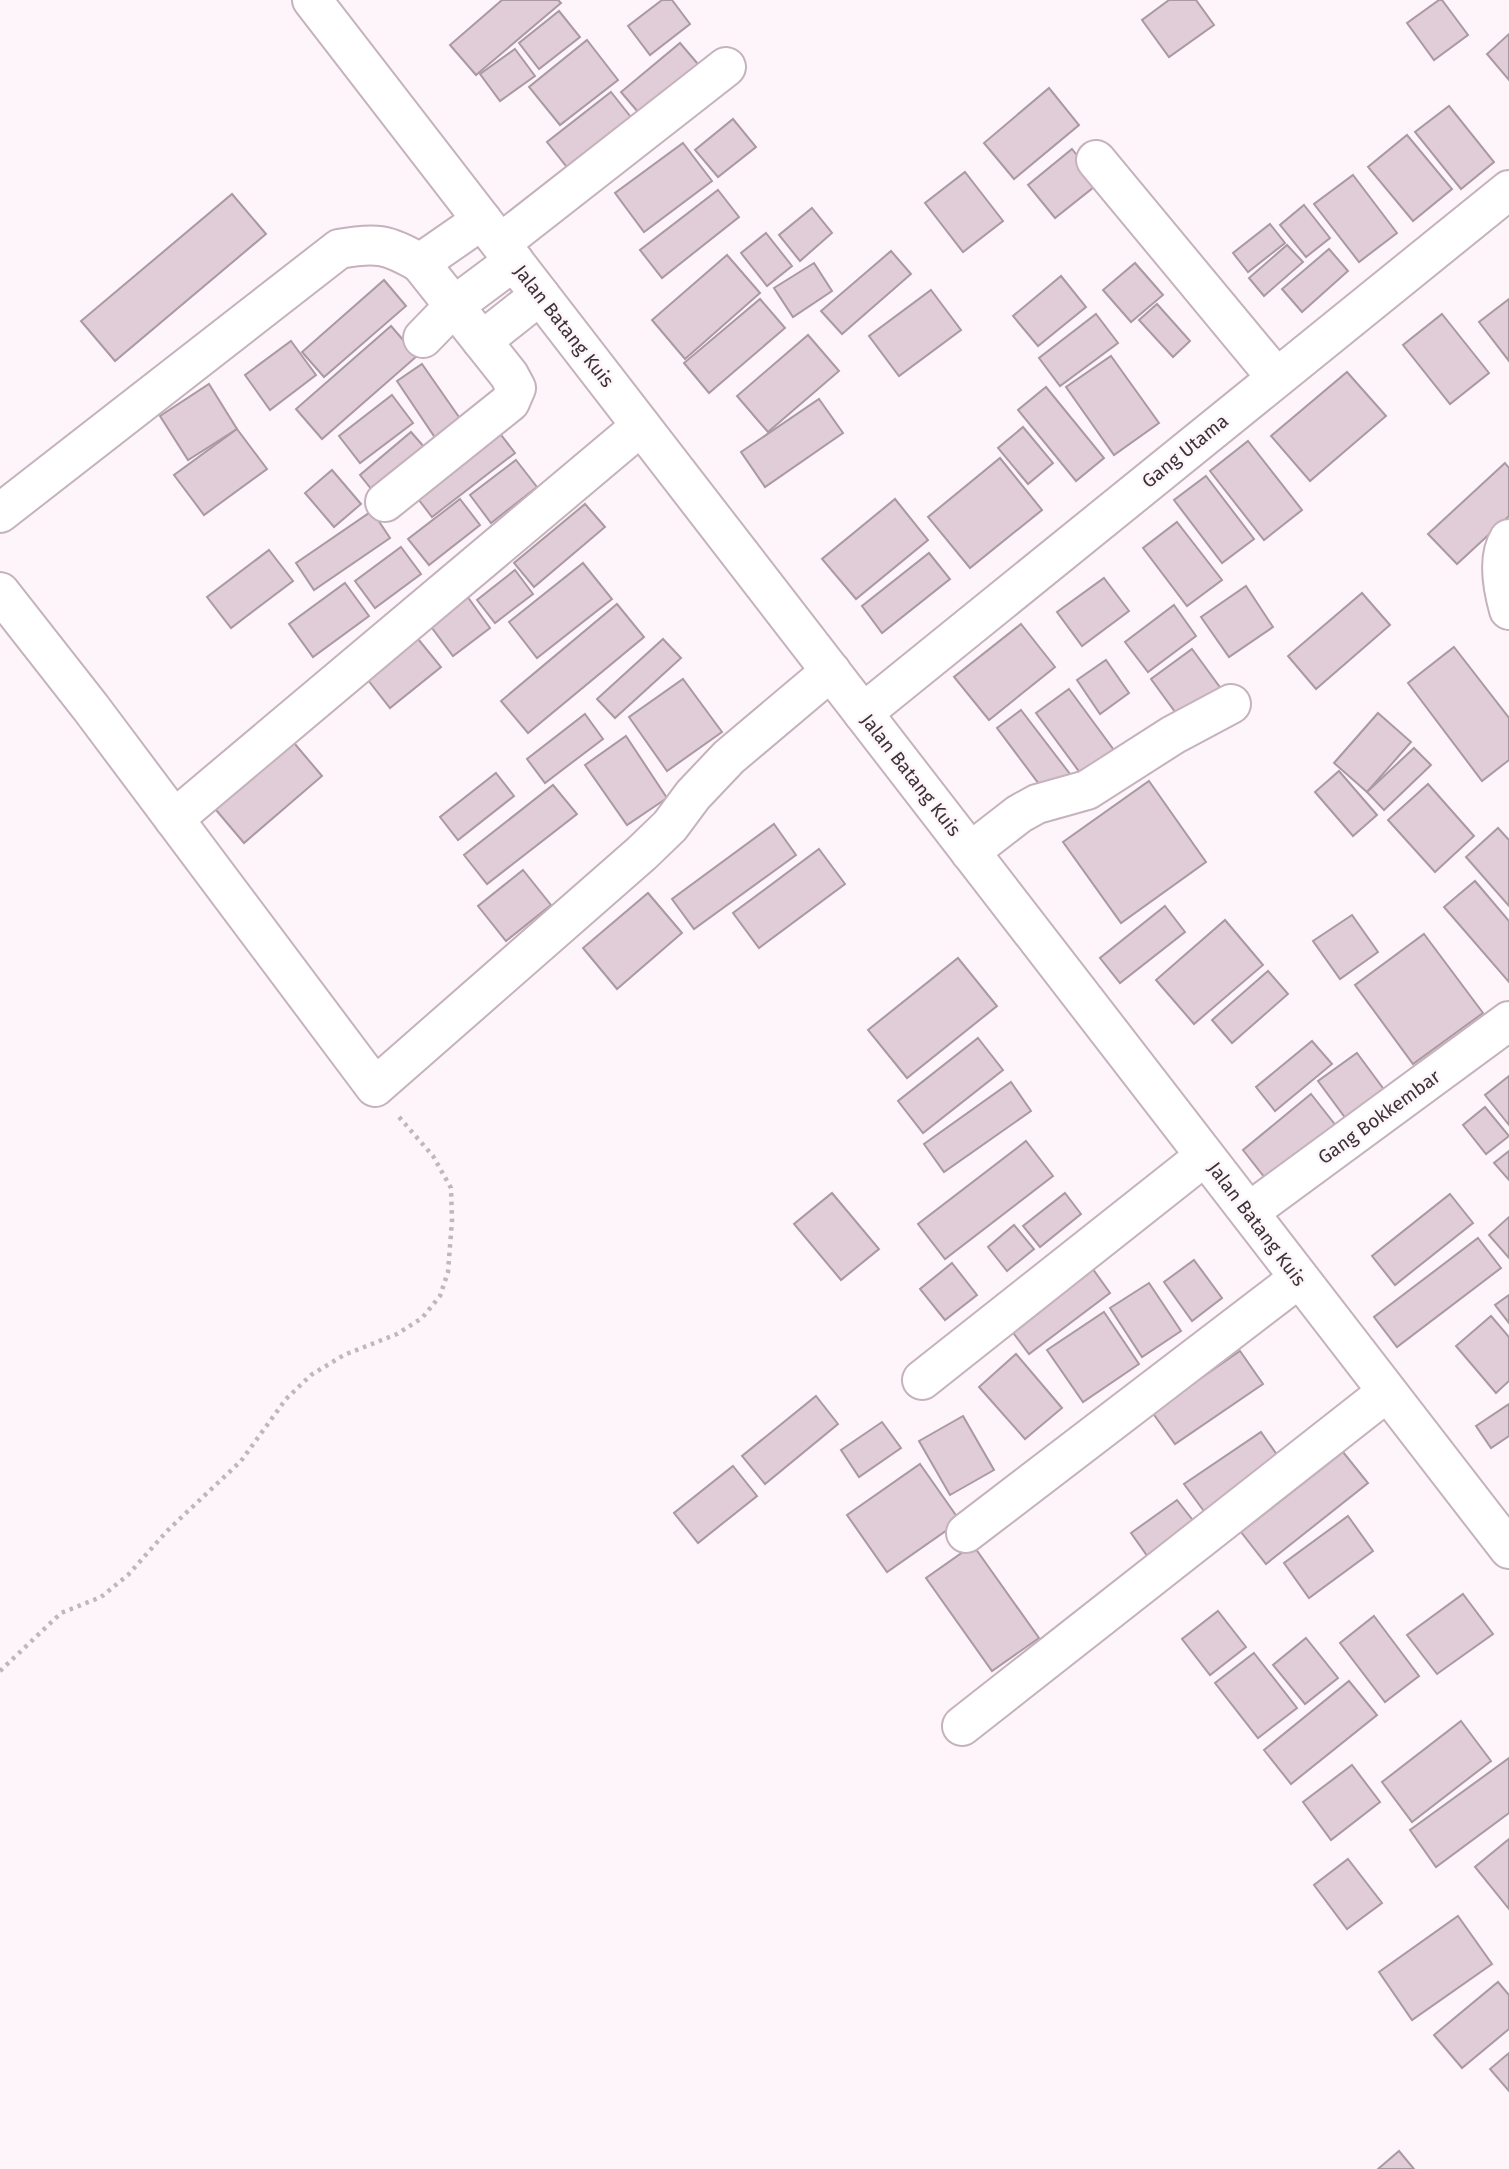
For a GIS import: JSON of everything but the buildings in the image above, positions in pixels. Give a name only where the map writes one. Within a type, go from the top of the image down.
[{"type":"street","name":"Jalan Batang Kuis","points":[[312,0],[499,241],[510,318],[641,426],[1509,1549]]},
{"type":"street","points":[[420,264],[499,241],[726,67]]},
{"type":"street","points":[[1096,160],[1276,377]]},
{"type":"street","name":"Gang Utama","points":[[863,713],[1509,190]]},
{"type":"street","points":[[423,338],[467,296],[499,241]]},
{"type":"street","points":[[0,513],[339,249],[365,244],[395,248],[467,296],[510,318],[509,375],[516,388],[510,402],[385,502]]},
{"type":"street","points":[[174,820],[641,426]]},
{"type":"street","points":[[1509,539],[1503,556],[1504,594],[1509,610]]},
{"type":"street","points":[[0,592],[375,1087],[642,853],[670,826],[729,757],[831,671]]},
{"type":"street","points":[[970,852],[1037,803],[1087,790],[1173,735],[1231,704]]},
{"type":"street","name":"Gang Bokkembar","points":[[1249,1212],[1509,1021]]},
{"type":"street","points":[[922,1380],[1205,1156]]},
{"type":"street","points":[[966,1533],[1298,1279]]},
{"type":"street","points":[[962,1726],[1387,1392]]},
{"type":"path","points":[[0,1671],[61,1613],[101,1597],[128,1575],[167,1531],[241,1461],[286,1399],[312,1375],[344,1355],[397,1334],[422,1318],[440,1296],[448,1272],[452,1220],[451,1188],[433,1156],[375,1087]]}]
